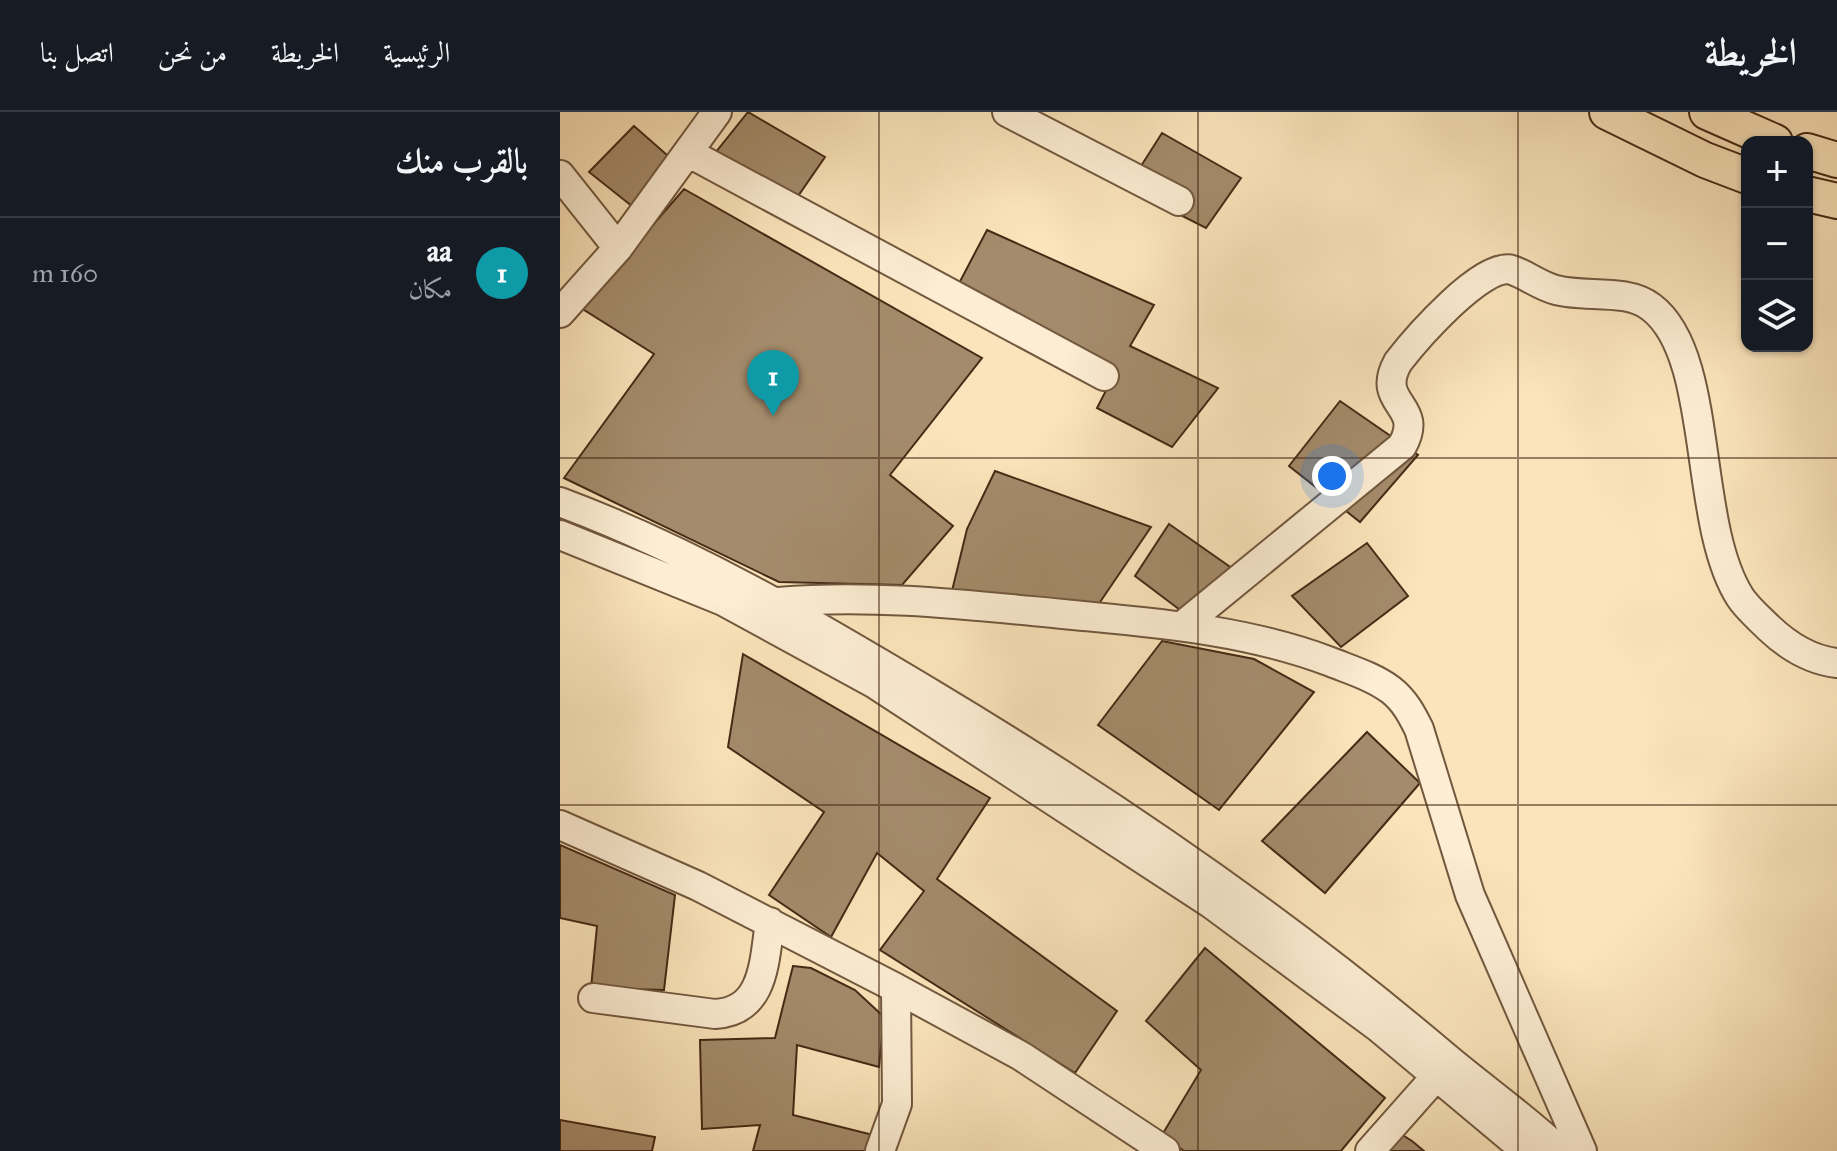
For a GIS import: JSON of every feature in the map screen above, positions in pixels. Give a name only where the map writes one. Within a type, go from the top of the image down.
[{"type":"main road","points":[[1607,112],[1705,160],[1741,174]]},
{"type":"main road","points":[[1707,112],[1761,136]]},
{"type":"main road","points":[[1813,153],[1837,160]]},
{"type":"main road","points":[[1813,195],[1837,201]]},
{"type":"street","points":[[560,313],[618,248],[717,112]]},
{"type":"street","points":[[1007,112],[1179,201]]},
{"type":"street","points":[[689,153],[1104,376]]},
{"type":"street","points":[[560,175],[618,248]]},
{"type":"street","points":[[1182,626],[1402,446],[1409,433],[1409,420],[1390,388],[1389,377],[1398,362],[1473,285],[1498,270],[1512,270],[1557,291],[1633,299],[1649,305],[1661,317],[1689,373],[1714,533],[1740,599],[1785,643],[1822,661],[1837,663]]},
{"type":"street","points":[[560,502],[639,534],[778,602],[1019,746],[1196,864],[1310,945],[1443,1068],[1526,1151]]},
{"type":"street","points":[[625,562],[639,534]]},
{"type":"street","points":[[560,535],[723,601],[875,684],[1210,903],[1560,1151]]},
{"type":"street","points":[[778,602],[828,598],[932,602],[1182,626],[1263,639],[1305,652],[1391,690],[1410,711],[1419,729],[1470,895],[1582,1151]]},
{"type":"street","points":[[560,825],[770,922],[896,988],[1021,1056],[1165,1151]]},
{"type":"street","points":[[593,998],[715,1014],[734,1011],[744,1006],[759,988],[770,922]]},
{"type":"street","points":[[880,1151],[897,1104],[896,988]]},
{"type":"street","points":[[1370,1151],[1443,1068]]},
{"type":"building","points":[[748,112],[825,157],[794,202],[712,157]]},
{"type":"building","points":[[634,126],[675,162],[633,207],[589,172]]},
{"type":"building","points":[[1162,133],[1241,178],[1206,228],[1127,188]]},
{"type":"building","points":[[684,189],[982,358],[890,475],[953,526],[902,585],[779,582],[564,478],[654,354],[581,308]]},
{"type":"building","points":[[987,230],[1154,305],[1130,346],[1218,388],[1172,447],[1097,408],[1115,373],[956,289]]},
{"type":"building","points":[[1340,401],[1418,455],[1360,522],[1289,466]]},
{"type":"building","points":[[995,471],[1151,527],[1096,608],[952,591],[967,529]]},
{"type":"building","points":[[1169,524],[1233,569],[1188,616],[1135,576]]},
{"type":"building","points":[[1367,543],[1408,596],[1341,647],[1292,596]]},
{"type":"building","points":[[1162,641],[1254,659],[1314,692],[1219,810],[1098,725]]},
{"type":"building","points":[[743,654],[990,798],[937,879],[1117,1011],[1075,1073],[880,950],[924,891],[877,853],[831,937],[769,895],[824,812],[728,747]]},
{"type":"building","points":[[1367,732],[1420,783],[1325,893],[1262,841]]},
{"type":"building","points":[[560,845],[675,895],[664,990],[591,988],[597,926],[560,918]]},
{"type":"building","points":[[1205,948],[1385,1098],[1341,1151],[1184,1151],[1162,1135],[1201,1070],[1146,1021]]},
{"type":"building","points":[[793,966],[811,968],[855,990],[884,1017],[879,1067],[797,1045],[793,1115],[877,1136],[872,1151],[753,1151],[760,1125],[702,1129],[700,1040],[775,1038]]},
{"type":"building","points":[[560,1120],[655,1137],[652,1151],[560,1151]]},
{"type":"building","points":[[1401,1134],[1412,1141],[1424,1151],[1384,1151]]},
{"type":"place","name":"aa","points":[[773,416]]}]
